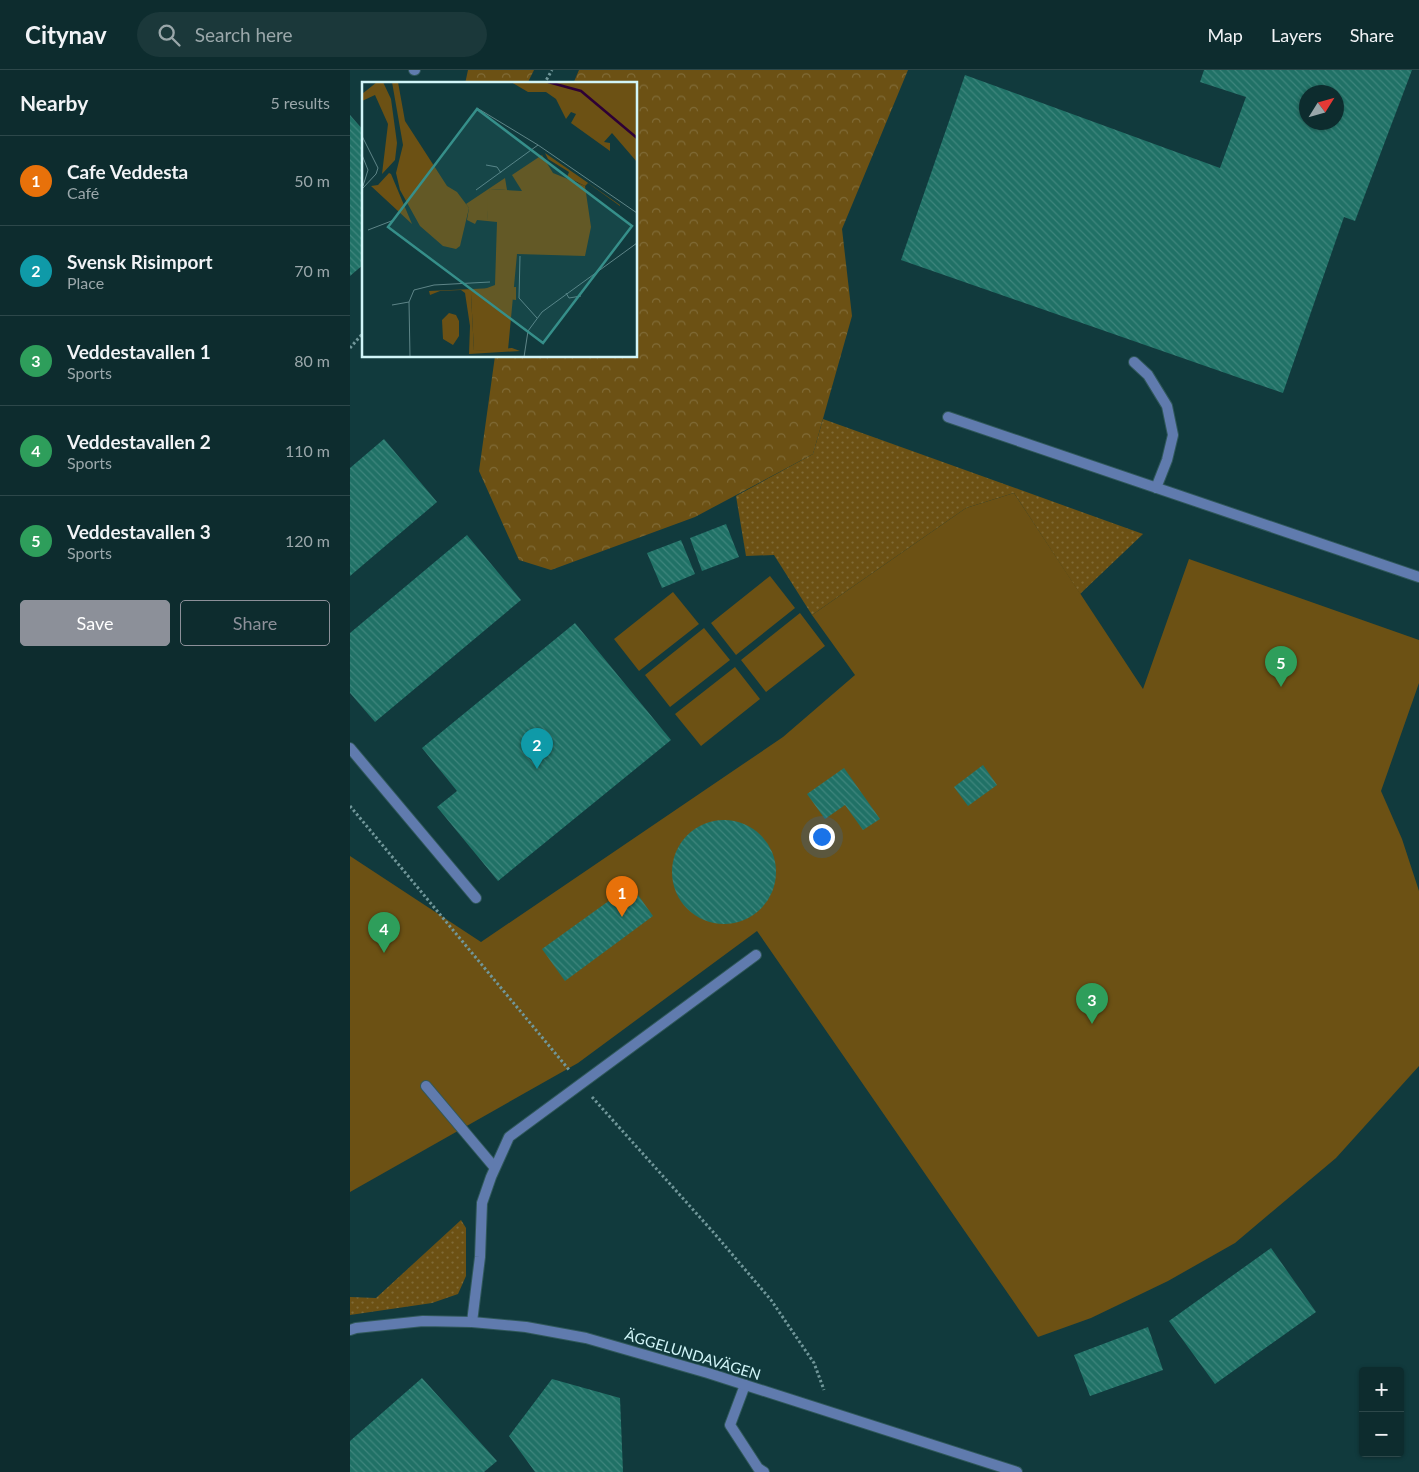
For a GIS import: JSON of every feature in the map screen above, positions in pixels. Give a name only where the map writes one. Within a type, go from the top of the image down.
[{"type":"street","points":[[1134,362],[1148,375],[1167,406],[1172,435],[1168,460],[1156,488]]},
{"type":"street","points":[[948,417],[1419,577]]},
{"type":"street","points":[[350,748],[476,898]]},
{"type":"street","points":[[472,1322],[480,1257],[482,1203],[495,1168],[510,1137],[756,955]]},
{"type":"street","points":[[426,1086],[495,1168]]},
{"type":"street","name":"ÄGGELUNDAVÄGEN","points":[[350,1330],[423,1322],[472,1322],[526,1327],[586,1338],[745,1385],[1017,1472]]},
{"type":"street","points":[[745,1385],[730,1425],[758,1468],[764,1472]]},
{"type":"path","points":[[545,82],[552,70]]},
{"type":"path","points":[[350,348],[362,334]]},
{"type":"path","points":[[350,806],[580,1084],[714,1233],[771,1300],[814,1363],[834,1413]]},
{"type":"green space","points":[[468,70],[534,70],[528,82],[465,82]]},
{"type":"green space","points":[[579,70],[908,70],[842,229],[852,316],[813,454],[695,517],[551,570],[519,560],[479,471],[495,358],[638,358],[638,82],[574,82]]},
{"type":"green space","points":[[823,419],[1143,534],[1080,594],[1014,493],[966,508],[812,615],[774,555],[746,556],[736,496],[813,454]]},
{"type":"green space","points":[[1014,493],[1143,689],[1189,559],[1419,640],[1419,683],[1381,791],[1402,839],[1419,891],[1419,1066],[1336,1158],[1235,1243],[1168,1281],[1091,1318],[1038,1337],[757,931],[578,1063],[350,1192],[350,856],[481,942],[783,737],[855,675],[812,615],[966,508]]},
{"type":"green space","points":[[770,576],[795,608],[736,655],[711,623]]},
{"type":"green space","points":[[673,592],[699,624],[639,671],[614,639]]},
{"type":"green space","points":[[800,613],[825,646],[766,692],[741,660]]},
{"type":"green space","points":[[704,628],[730,660],[670,707],[645,675]]},
{"type":"green space","points":[[735,667],[760,699],[701,746],[675,714]]},
{"type":"green space","points":[[461,1220],[466,1228],[466,1276],[458,1294],[432,1303],[350,1315],[350,1297],[376,1298]]},
{"type":"building","points":[[1204,70],[1412,70],[1355,221],[1344,217],[1283,393],[901,260],[965,75],[1220,168],[1246,97],[1200,82]]},
{"type":"building","points":[[350,115],[362,129],[362,266],[350,276]]},
{"type":"building","points":[[384,439],[437,502],[350,576],[350,468]]},
{"type":"building","points":[[726,524],[739,557],[702,571],[690,538]]},
{"type":"building","points":[[467,535],[521,600],[375,722],[350,693],[350,633]]},
{"type":"building","points":[[681,540],[695,574],[662,588],[647,553]]},
{"type":"building","points":[[575,623],[671,740],[498,881],[437,807],[457,791],[422,748]]},
{"type":"building","points":[[983,765],[997,785],[968,806],[954,787]]},
{"type":"building","points":[[844,768],[880,819],[863,830],[845,805],[825,819],[807,794]]},
{"type":"building","points":[[724,820],[744,824],[753,828],[761,835],[768,843],[772,852],[776,872],[772,892],[768,901],[761,909],[753,916],[744,920],[724,924],[704,920],[695,916],[687,909],[680,901],[676,892],[672,872],[676,852],[680,843],[687,835],[695,828],[704,824]]},
{"type":"building","points":[[631,885],[653,916],[565,981],[542,949]]},
{"type":"building","points":[[1271,1248],[1316,1312],[1215,1384],[1169,1321]]},
{"type":"building","points":[[1148,1327],[1163,1370],[1090,1396],[1074,1355]]},
{"type":"building","points":[[422,1378],[497,1461],[484,1472],[350,1472],[350,1441]]},
{"type":"building","points":[[552,1379],[620,1398],[623,1472],[535,1472],[509,1436]]},
{"type":"place","name":"Veddestavallen 3","points":[[1281,687]]},
{"type":"place","name":"Svensk Risimport","points":[[537,769]]},
{"type":"place","name":"Cafe Veddesta","points":[[622,917]]},
{"type":"place","name":"Veddestavallen 2","points":[[384,953]]},
{"type":"place","name":"Veddestavallen 1","points":[[1092,1024]]}]
